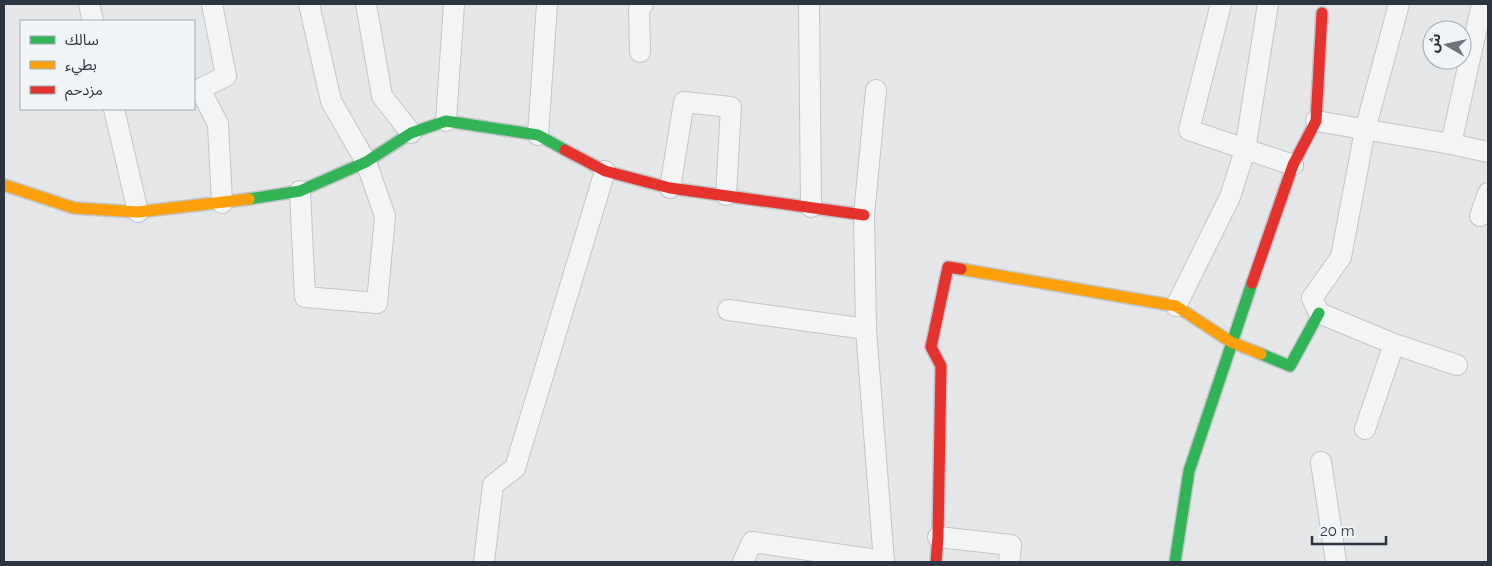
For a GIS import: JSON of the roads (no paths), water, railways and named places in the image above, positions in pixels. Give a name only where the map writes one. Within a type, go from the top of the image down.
[{"type":"street","points":[[89,4],[93,20]]},
{"type":"street","points":[[212,4],[226,76],[200,90],[218,124],[222,203]]},
{"type":"street","points":[[300,191],[306,297],[377,303],[385,216],[366,162],[331,101],[309,4]]},
{"type":"street","points":[[366,4],[382,96],[411,132]]},
{"type":"street","points":[[446,121],[454,4]]},
{"type":"street","points":[[538,135],[547,4]]},
{"type":"street","points":[[640,52],[639,9],[643,4]]},
{"type":"street","points":[[809,4],[811,207]]},
{"type":"street","points":[[1220,4],[1189,130],[1293,165]]},
{"type":"street","points":[[1176,306],[1230,197],[1245,150],[1268,4]]},
{"type":"street","points":[[1399,4],[1365,130],[1341,257],[1312,298],[1319,313],[1394,344],[1457,365]]},
{"type":"street","points":[[1451,144],[1482,4]]},
{"type":"street","points":[[1175,562],[1189,471],[1231,342],[1293,165],[1316,121],[1322,14]]},
{"type":"street","points":[[743,562],[752,542],[884,562],[866,329],[864,215],[876,90]]},
{"type":"street","points":[[670,188],[684,102],[731,107],[726,195]]},
{"type":"street","points":[[114,110],[138,212]]},
{"type":"street","points":[[4,185],[74,208],[138,212],[222,203],[300,191],[366,162],[411,132],[446,121],[538,135],[605,171],[670,188],[864,215]]},
{"type":"street","points":[[1316,121],[1488,152]]},
{"type":"street","points":[[484,562],[494,485],[515,468],[605,171]]},
{"type":"street","points":[[1480,216],[1488,193]]},
{"type":"street","points":[[936,562],[941,366],[931,347],[948,267],[1176,306],[1231,342],[1290,366],[1319,313]]},
{"type":"street","points":[[728,310],[866,329]]},
{"type":"street","points":[[1365,429],[1394,344]]},
{"type":"street","points":[[1321,462],[1336,562]]},
{"type":"street","points":[[938,537],[1011,545],[1009,562]]}]
